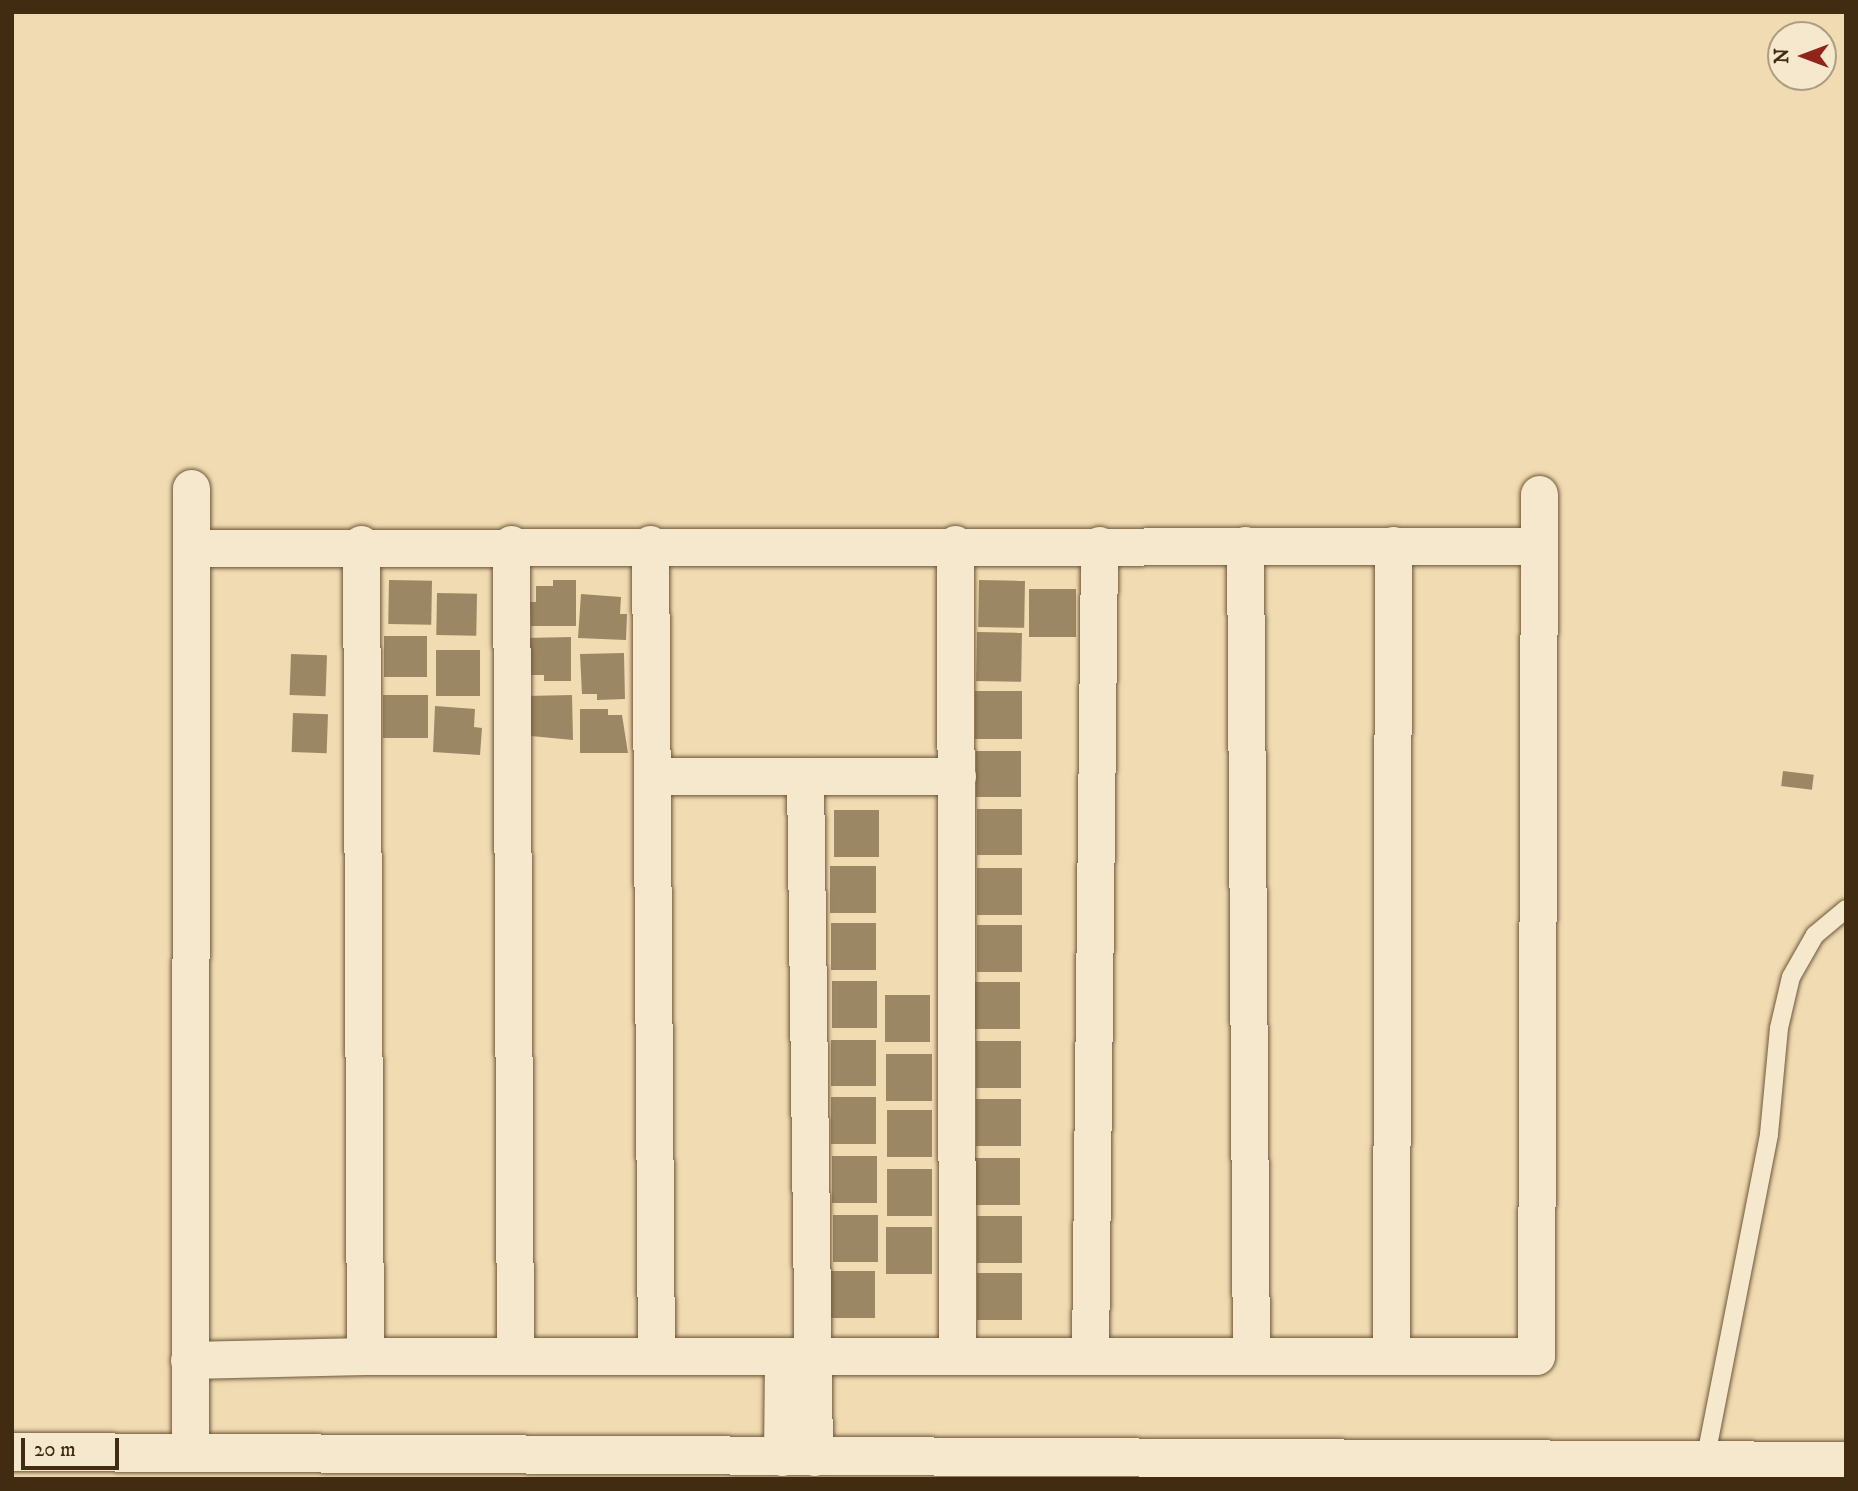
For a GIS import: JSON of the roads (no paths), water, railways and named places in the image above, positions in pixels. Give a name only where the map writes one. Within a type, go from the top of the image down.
[{"type":"street","points":[[190,1450],[191,488]]},
{"type":"street","points":[[188,1360],[365,1356],[1536,1356],[1539,494]]},
{"type":"street","points":[[191,548],[360,544],[1539,545]]},
{"type":"street","points":[[360,544],[365,1356]]},
{"type":"street","points":[[511,544],[515,1356]]},
{"type":"street","points":[[650,544],[656,1356]]},
{"type":"street","points":[[955,544],[957,1356]]},
{"type":"street","points":[[1090,1356],[1099,545]]},
{"type":"street","points":[[1245,545],[1251,1356]]},
{"type":"street","points":[[1391,1356],[1393,545]]},
{"type":"street","points":[[653,776],[957,776]]},
{"type":"street","points":[[798,1457],[805,776]]},
{"type":"street","points":[[12,1452],[190,1450],[798,1457],[1846,1461]]},
{"type":"lane","points":[[1705,1461],[1769,1134],[1779,1028],[1791,977],[1815,935],[1846,909]]}]
